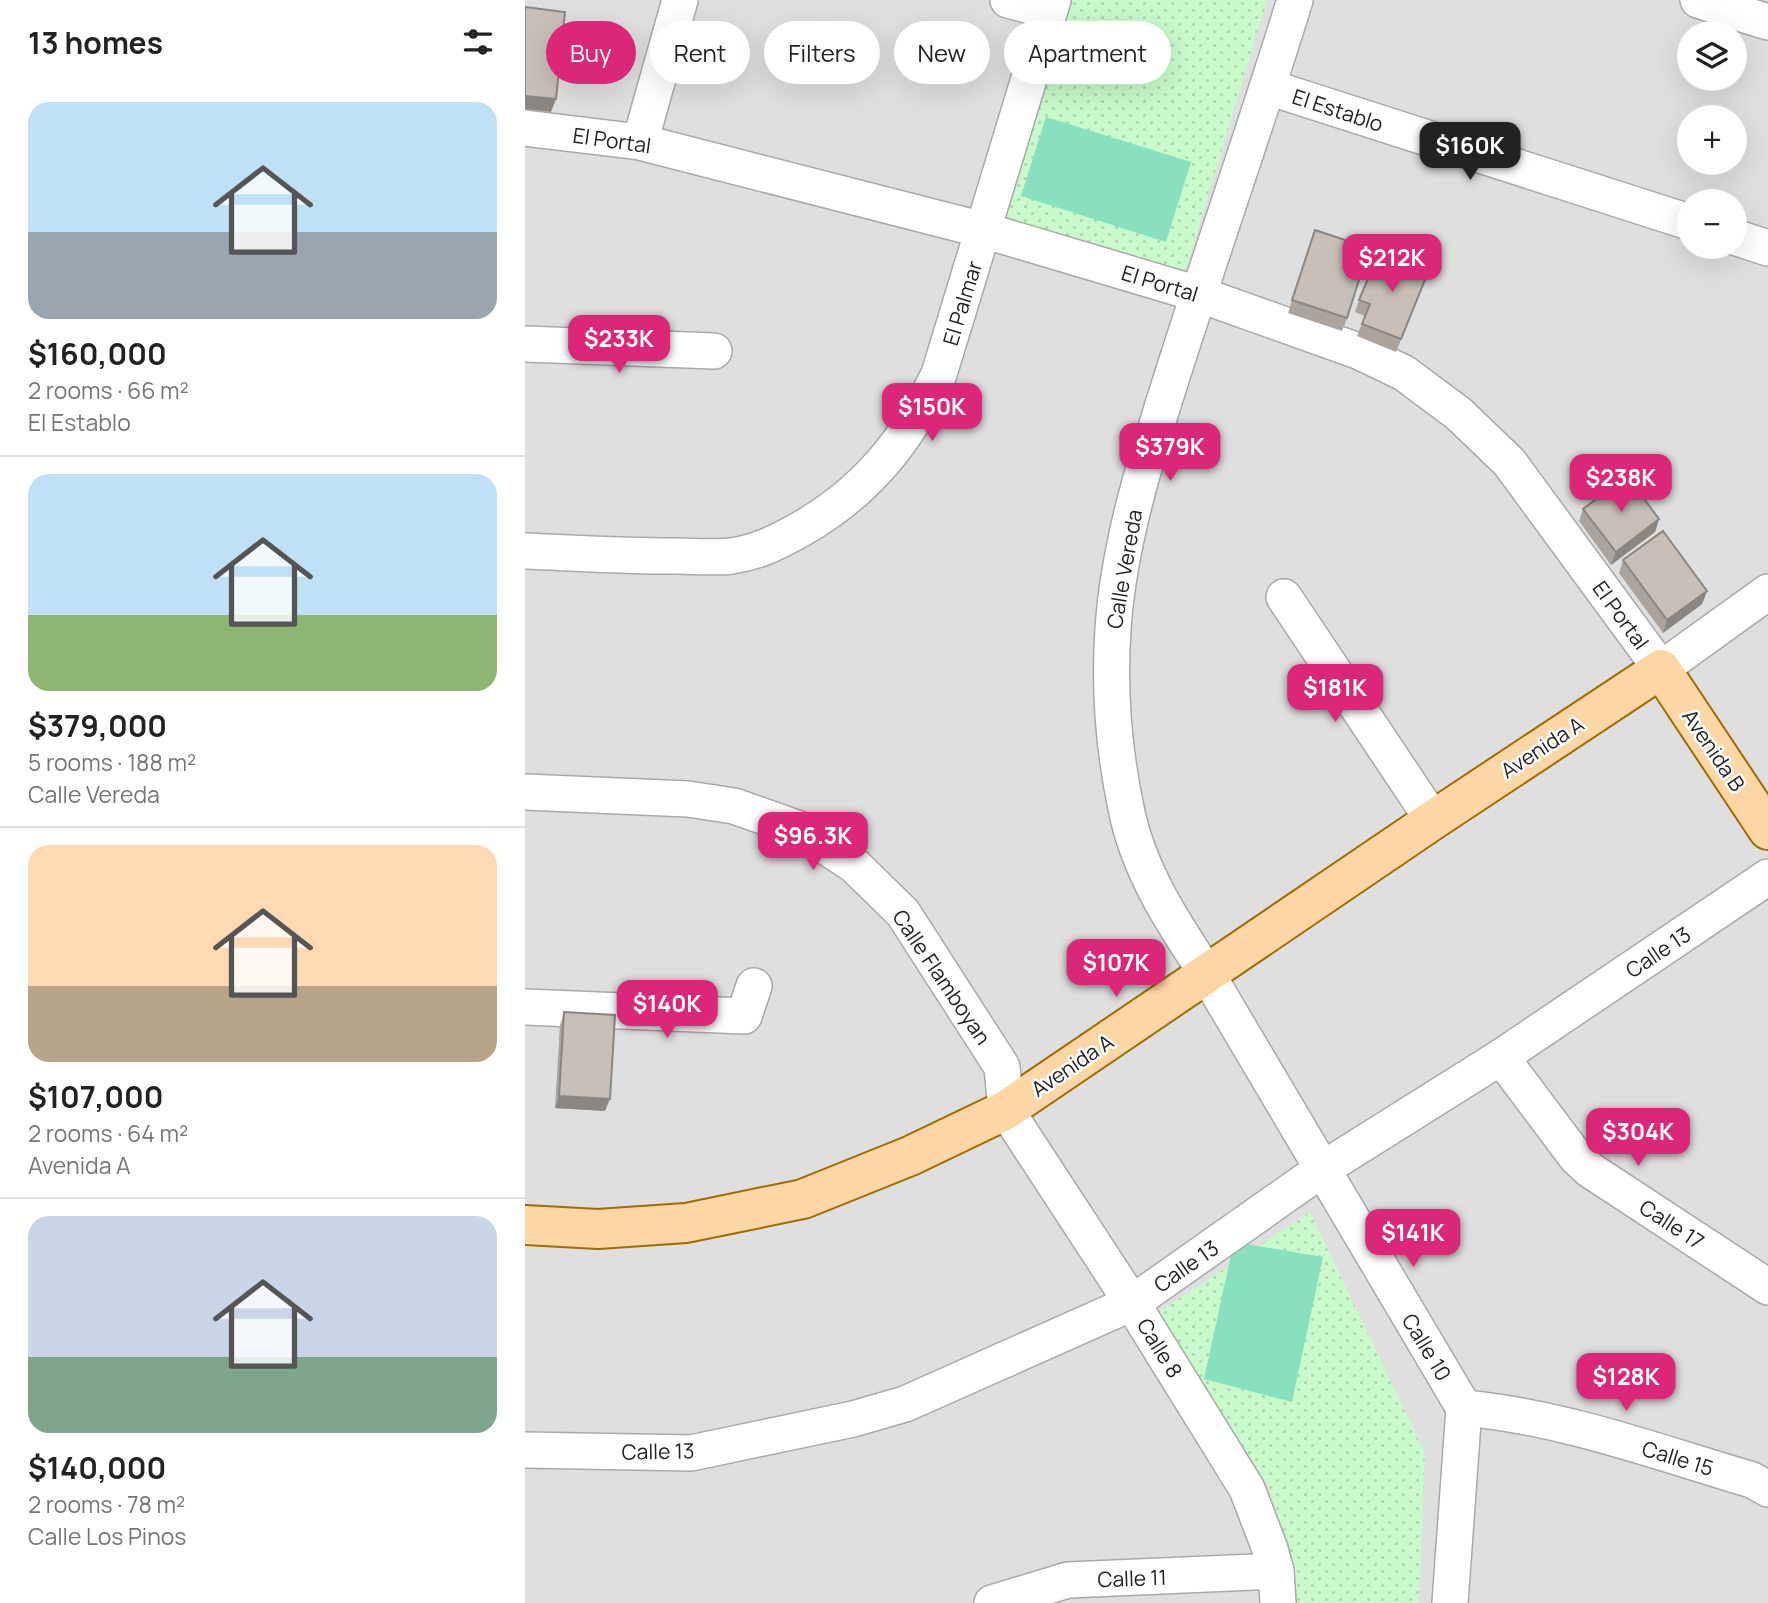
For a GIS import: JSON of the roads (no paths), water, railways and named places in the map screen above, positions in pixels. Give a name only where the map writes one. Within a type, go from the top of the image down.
[{"type":"main road","name":"Avenida A","points":[[525,1226],[598,1229],[686,1223],[803,1199],[910,1156],[1006,1110],[1661,669]]},
{"type":"main road","name":"Avenida B","points":[[1661,669],[1768,830]]},
{"type":"street","points":[[640,142],[680,0]]},
{"type":"street","points":[[1008,0],[1051,6]]},
{"type":"street","name":"Calle Vereda","points":[[1206,974],[1165,911],[1140,853],[1126,810],[1112,695],[1112,629],[1131,520],[1155,432],[1295,0]]},
{"type":"street","points":[[1698,0],[1768,22]]},
{"type":"street","name":"El Palmar","points":[[525,551],[631,556],[731,556],[771,547],[831,512],[863,485],[891,453],[925,404],[951,341],[1051,6]]},
{"type":"street","name":"El Establo","points":[[1268,88],[1677,218]]},
{"type":"street","name":"El Portal","points":[[525,128],[640,142],[983,230],[1198,294],[1358,351],[1404,373],[1458,414],[1509,462],[1661,669]]},
{"type":"street","points":[[1747,241],[1768,248]]},
{"type":"street","points":[[525,344],[714,351]]},
{"type":"street","points":[[1661,669],[1768,592]]},
{"type":"street","points":[[1284,597],[1433,820]]},
{"type":"street","name":"Calle Flamboyan","points":[[525,792],[688,799],[734,806],[799,829],[854,865],[903,913],[1002,1067],[1006,1110]]},
{"type":"street","name":"Calle 13","points":[[525,1450],[691,1453],[853,1419],[905,1404],[1132,1303],[1321,1170],[1501,1057],[1768,877]]},
{"type":"street","name":"Calle 10","points":[[1206,974],[1464,1408]]},
{"type":"street","points":[[525,1007],[744,1016],[754,986]]},
{"type":"street","name":"Calle 17","points":[[1501,1057],[1576,1157],[1590,1170],[1768,1287]]},
{"type":"street","name":"Calle 8","points":[[1006,1110],[1132,1303],[1247,1489],[1270,1549],[1277,1587]]},
{"type":"street","points":[[1450,1603],[1464,1408]]},
{"type":"street","name":"Calle 15","points":[[1464,1408],[1510,1412],[1582,1429],[1752,1480],[1768,1489]]},
{"type":"street","name":"Calle 11","points":[[992,1603],[1068,1580],[1277,1587]]}]
